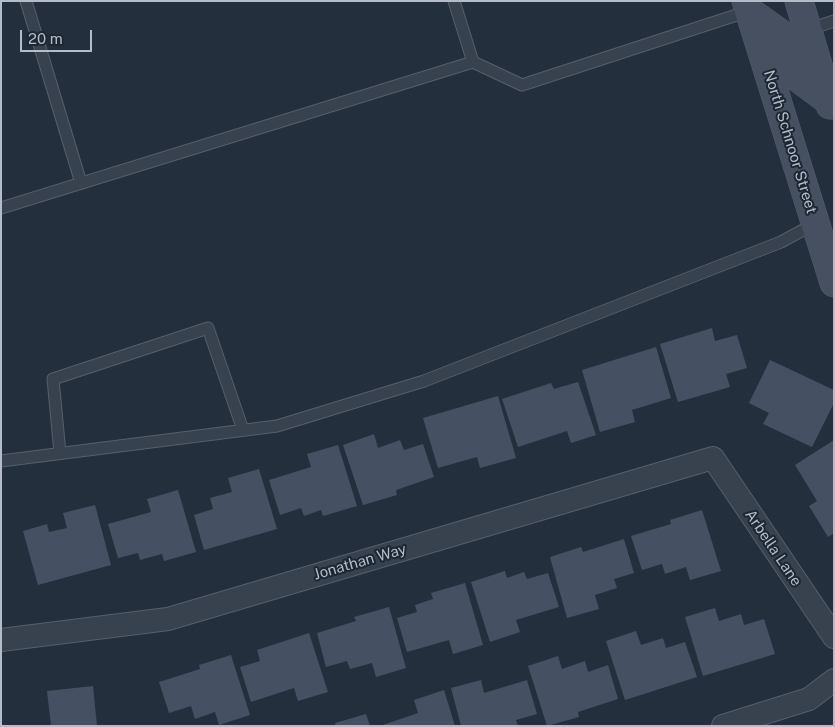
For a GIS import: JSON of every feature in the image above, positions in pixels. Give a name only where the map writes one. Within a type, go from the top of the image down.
[{"type":"street","points":[[799,1],[832,109]]},
{"type":"street","points":[[747,6],[783,35],[798,78],[832,109]]},
{"type":"street","name":"North Schnoor Street","points":[[747,6],[825,221],[834,283]]},
{"type":"street","name":"Arbella Lane","points":[[713,458],[834,637]]},
{"type":"street","name":"Jonathan Way","points":[[1,640],[168,619],[713,458]]},
{"type":"street","points":[[723,726],[809,698],[834,680]]},
{"type":"lane","points":[[26,1],[81,182]]},
{"type":"lane","points":[[454,1],[473,62]]},
{"type":"lane","points":[[1,208],[473,62],[522,85],[747,6]]},
{"type":"lane","points":[[807,30],[834,21]]},
{"type":"lane","points":[[1,461],[277,426],[424,381],[782,242],[825,221]]},
{"type":"lane","points":[[60,453],[53,379],[208,328],[243,430]]},
{"type":"building","points":[[712,328],[715,341],[737,335],[747,368],[726,374],[730,387],[678,402],[660,344]]},
{"type":"building","points":[[656,347],[671,398],[632,410],[635,422],[600,432],[582,370]]},
{"type":"building","points":[[770,360],[834,390],[834,403],[812,447],[763,424],[769,413],[749,403]]},
{"type":"building","points":[[578,382],[596,435],[571,443],[567,431],[518,447],[502,399],[551,383],[554,389]]},
{"type":"building","points":[[498,396],[516,458],[480,468],[477,457],[438,468],[423,418]]},
{"type":"building","points":[[374,434],[378,448],[400,440],[404,450],[423,444],[434,477],[396,490],[397,495],[363,505],[343,445]]},
{"type":"building","points":[[834,440],[834,533],[828,537],[809,506],[817,501],[795,465]]},
{"type":"building","points":[[338,445],[357,506],[323,516],[321,510],[304,516],[301,508],[280,515],[269,480],[311,467],[307,454]]},
{"type":"building","points":[[259,469],[277,529],[204,550],[194,515],[213,509],[210,498],[232,492],[228,478]]},
{"type":"building","points":[[178,490],[196,552],[164,561],[162,554],[140,560],[138,553],[118,558],[108,524],[151,512],[147,499]]},
{"type":"building","points":[[95,505],[111,565],[38,585],[23,531],[47,524],[49,532],[67,528],[63,513]]},
{"type":"building","points":[[702,510],[721,571],[690,580],[686,567],[665,574],[662,564],[642,570],[631,536],[671,524],[670,520]]},
{"type":"building","points":[[624,539],[634,573],[614,579],[617,588],[595,595],[599,609],[567,618],[550,557],[581,547],[583,552]]},
{"type":"building","points":[[505,571],[507,578],[524,572],[527,579],[548,573],[559,607],[516,620],[520,632],[490,642],[471,582]]},
{"type":"building","points":[[465,583],[483,645],[453,654],[449,640],[407,652],[397,618],[417,612],[415,605],[433,599],[431,593]]},
{"type":"building","points":[[389,607],[406,668],[376,677],[372,663],[350,669],[347,661],[326,667],[317,633],[356,621],[354,617]]},
{"type":"building","points":[[715,608],[719,621],[741,614],[744,625],[764,619],[775,654],[703,676],[685,617]]},
{"type":"building","points":[[636,631],[641,645],[663,638],[666,648],[685,642],[697,677],[625,700],[606,641]]},
{"type":"building","points":[[309,633],[328,692],[298,701],[294,688],[251,702],[240,667],[260,661],[257,650]]},
{"type":"building","points":[[231,655],[250,715],[219,725],[215,712],[195,719],[191,706],[169,713],[159,682],[200,669],[199,665]]},
{"type":"building","points":[[558,656],[562,669],[585,661],[588,672],[608,665],[618,699],[578,712],[579,717],[547,726],[528,666]]},
{"type":"building","points":[[481,680],[484,693],[527,680],[537,714],[516,720],[518,726],[461,726],[451,688]]},
{"type":"building","points":[[93,686],[97,726],[51,726],[47,691]]},
{"type":"building","points":[[444,690],[455,726],[380,726],[418,713],[414,700]]},
{"type":"building","points":[[366,714],[370,726],[336,726],[335,723]]}]
